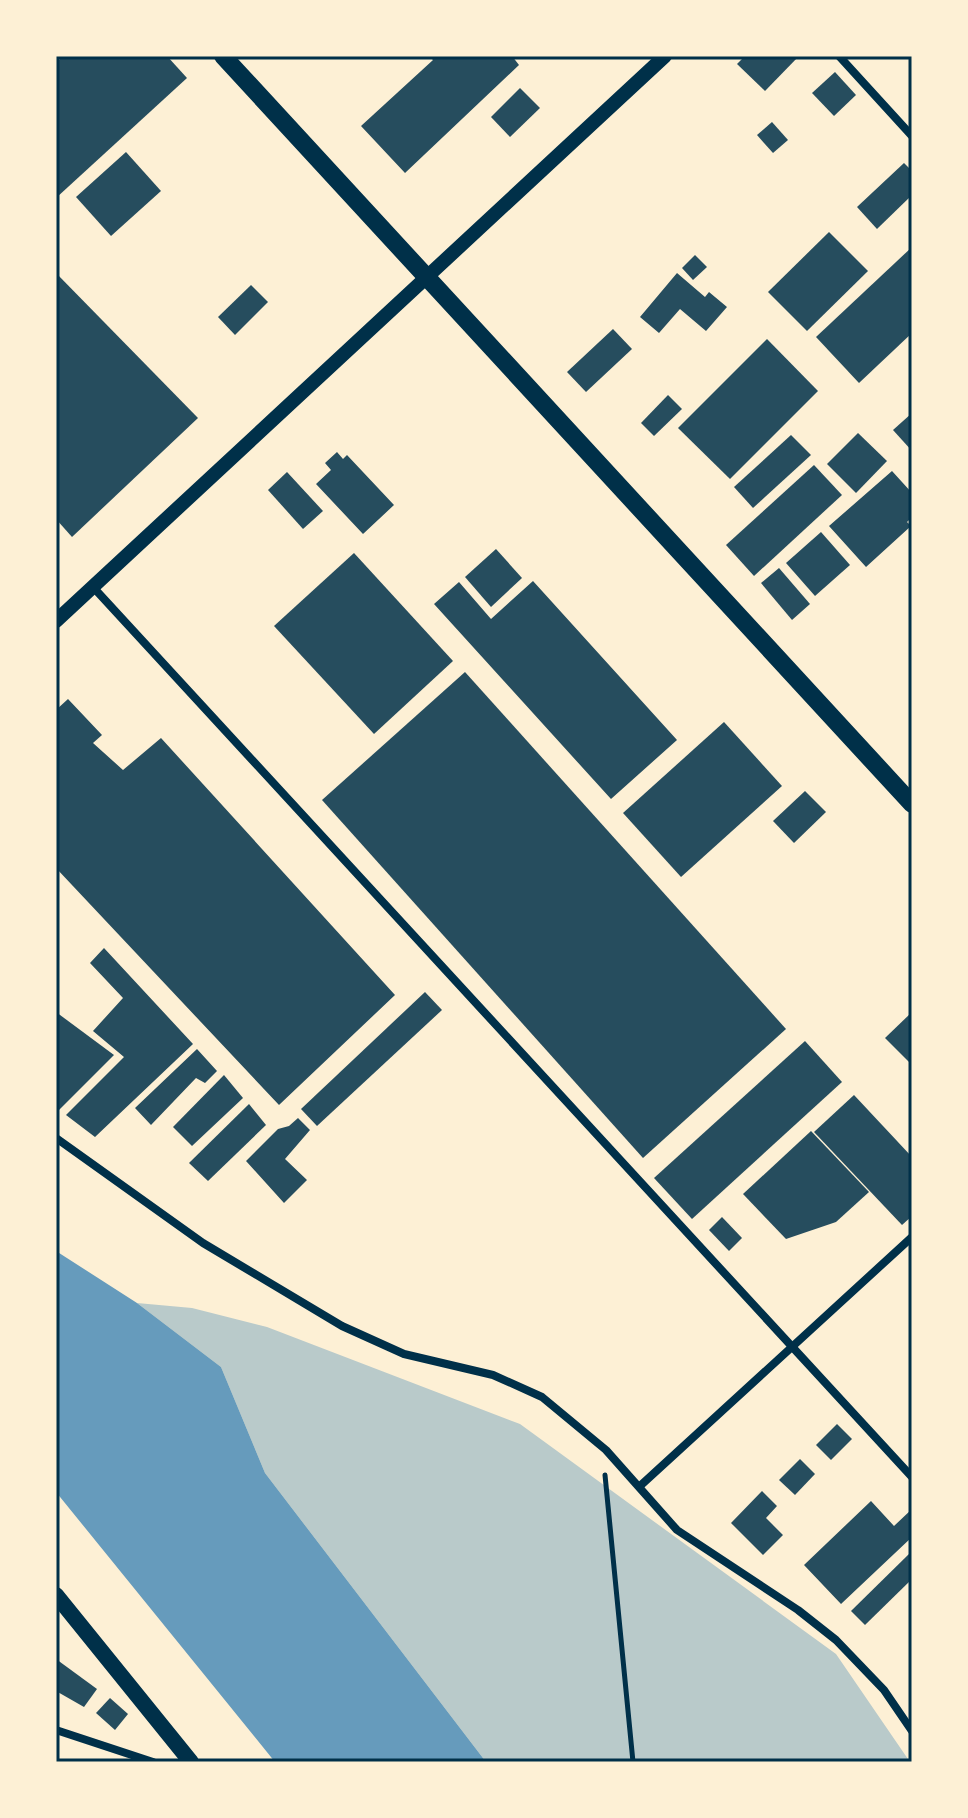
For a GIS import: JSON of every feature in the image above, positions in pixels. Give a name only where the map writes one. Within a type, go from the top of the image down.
[{"type":"highway","points":[[223,56],[426,280],[912,804]]},
{"type":"main road","points":[[56,1595],[191,1762]]},
{"type":"street","points":[[56,621],[665,56]]},
{"type":"street","points":[[839,56],[912,136]]},
{"type":"street","points":[[93,587],[912,1477]]},
{"type":"street","points":[[56,1138],[203,1243],[342,1326],[404,1354],[493,1375],[542,1397],[606,1450],[677,1530],[798,1610],[836,1640],[884,1690],[912,1731]]},
{"type":"street","points":[[640,1486],[912,1237]]},
{"type":"street","points":[[56,1730],[153,1762]]},
{"type":"path","points":[[606,1450],[605,1474],[633,1762]]},
{"type":"shaded area","points":[[137,1303],[192,1308],[267,1327],[520,1424],[836,1654],[910,1762],[486,1762],[265,1473],[221,1367]]},
{"type":"water","points":[[56,1251],[137,1303],[221,1367],[265,1473],[486,1762],[275,1762],[56,1492]]},
{"type":"building","points":[[63,56],[167,56],[187,78],[56,198],[56,63]]},
{"type":"building","points":[[429,56],[512,56],[519,65],[405,173],[361,126],[433,60]]},
{"type":"building","points":[[745,56],[799,56],[765,91],[737,64]]},
{"type":"building","points":[[835,72],[856,95],[834,116],[812,93]]},
{"type":"building","points":[[520,88],[540,108],[510,137],[491,117]]},
{"type":"building","points":[[772,122],[788,140],[773,153],[757,135]]},
{"type":"building","points":[[126,152],[161,191],[111,236],[76,197]]},
{"type":"building","points":[[904,163],[912,171],[912,195],[877,229],[857,207]]},
{"type":"building","points":[[829,232],[868,271],[807,331],[768,292]]},
{"type":"building","points":[[912,247],[912,333],[859,383],[816,337]]},
{"type":"building","points":[[695,255],[707,267],[693,280],[682,268]]},
{"type":"building","points":[[56,273],[198,418],[72,537],[56,519]]},
{"type":"building","points":[[677,273],[705,297],[709,292],[727,307],[706,331],[680,309],[659,333],[640,317]]},
{"type":"building","points":[[251,285],[268,302],[235,335],[218,317]]},
{"type":"building","points":[[613,329],[632,349],[586,392],[567,372]]},
{"type":"building","points":[[767,339],[818,391],[730,479],[678,428]]},
{"type":"building","points":[[668,395],[682,409],[654,436],[641,423]]},
{"type":"building","points":[[912,413],[912,451],[893,430]]},
{"type":"building","points":[[858,433],[887,461],[856,493],[827,464]]},
{"type":"building","points":[[791,435],[811,455],[753,508],[734,487]]},
{"type":"building","points":[[337,452],[343,459],[347,455],[394,505],[363,534],[316,484],[331,470],[325,463]]},
{"type":"building","points":[[814,465],[842,495],[754,576],[726,545]]},
{"type":"building","points":[[892,471],[912,493],[912,517],[907,522],[911,526],[866,567],[829,526]]},
{"type":"building","points":[[287,472],[323,511],[303,529],[268,490]]},
{"type":"building","points":[[821,532],[850,565],[815,596],[786,563]]},
{"type":"building","points":[[496,549],[522,578],[491,607],[465,577]]},
{"type":"building","points":[[354,553],[453,661],[374,734],[274,626]]},
{"type":"building","points":[[779,568],[810,604],[792,620],[761,583]]},
{"type":"building","points":[[533,581],[677,740],[611,799],[434,604],[459,582],[491,619]]},
{"type":"building","points":[[465,672],[786,1029],[643,1158],[322,800]]},
{"type":"building","points":[[68,699],[102,735],[93,743],[123,770],[161,738],[395,995],[279,1105],[56,868],[56,710]]},
{"type":"building","points":[[724,722],[782,786],[681,877],[623,813]]},
{"type":"building","points":[[805,791],[826,812],[794,843],[773,821]]},
{"type":"building","points":[[104,948],[193,1044],[95,1137],[66,1115],[124,1057],[93,1031],[123,998],[90,963]]},
{"type":"building","points":[[425,992],[442,1010],[317,1126],[301,1109]]},
{"type":"building","points":[[56,1012],[114,1055],[56,1113]]},
{"type":"building","points":[[912,1012],[912,1065],[885,1038]]},
{"type":"building","points":[[805,1041],[842,1082],[692,1219],[654,1178]]},
{"type":"building","points":[[197,1049],[217,1071],[205,1083],[196,1078],[151,1125],[135,1108]]},
{"type":"building","points":[[224,1075],[243,1098],[192,1146],[173,1127]]},
{"type":"building","points":[[854,1095],[912,1157],[912,1216],[902,1225],[814,1132]]},
{"type":"building","points":[[249,1104],[266,1125],[208,1181],[189,1163]]},
{"type":"building","points":[[298,1118],[310,1130],[285,1159],[307,1180],[284,1203],[246,1161],[278,1129],[289,1126]]},
{"type":"building","points":[[811,1131],[869,1192],[836,1222],[786,1239],[743,1194]]},
{"type":"building","points":[[722,1217],[742,1238],[729,1251],[709,1230]]},
{"type":"building","points":[[837,1424],[852,1439],[831,1460],[816,1445]]},
{"type":"building","points":[[800,1459],[815,1474],[795,1495],[779,1480]]},
{"type":"building","points":[[762,1491],[777,1506],[766,1518],[783,1535],[763,1555],[731,1523]]},
{"type":"building","points":[[871,1501],[894,1526],[912,1509],[912,1537],[841,1604],[804,1565]]},
{"type":"building","points":[[910,1553],[912,1579],[865,1625],[851,1611]]},
{"type":"building","points":[[56,1659],[97,1689],[84,1707],[56,1691]]},
{"type":"building","points":[[110,1698],[128,1714],[115,1730],[96,1713]]}]
